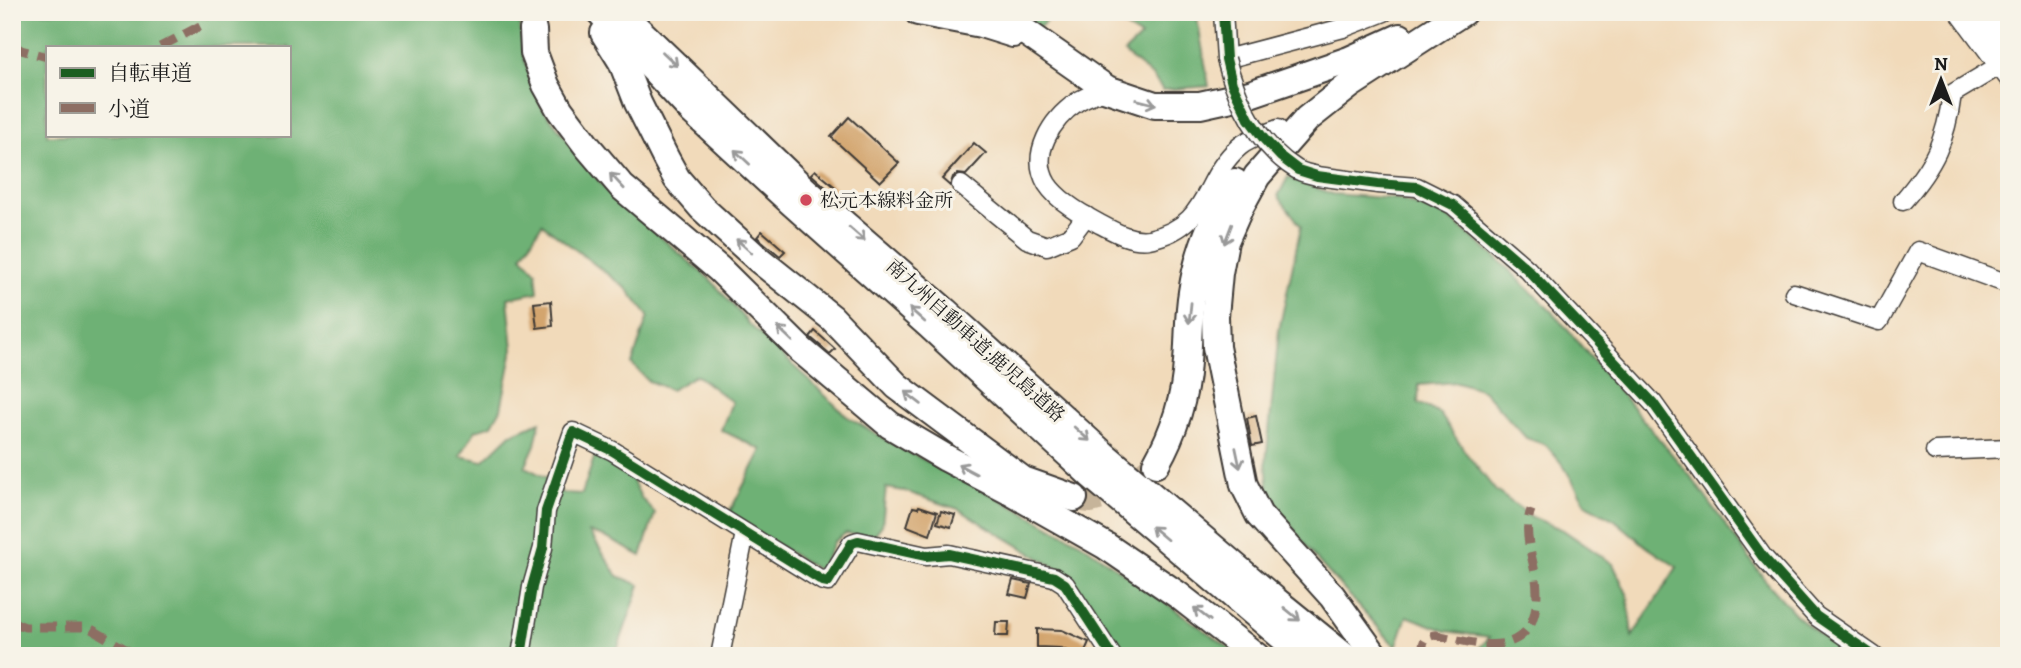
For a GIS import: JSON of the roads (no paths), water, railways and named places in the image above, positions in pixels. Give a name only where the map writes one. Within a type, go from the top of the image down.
[{"type":"highway","points":[[590,12],[622,62],[638,103],[677,179],[702,208],[758,259],[832,318],[897,386],[1023,480],[1074,498]]},
{"type":"highway","name":"南九州自動車道;鹿児島道路","points":[[600,12],[692,111],[792,203],[1091,475],[1305,656]]},
{"type":"highway","name":"南九州自動車道;鹿児島道路","points":[[620,12],[805,190],[945,311],[1104,455],[1344,656]]},
{"type":"highway","points":[[918,12],[1007,31],[1085,73]]},
{"type":"highway","points":[[992,12],[1014,24],[1107,89],[1155,105],[1200,105],[1259,91],[1349,60],[1394,41],[1448,12]]},
{"type":"highway","points":[[1376,656],[1332,596],[1259,515],[1244,485],[1216,347],[1215,316],[1219,273],[1225,242],[1257,176],[1307,119],[1350,85],[1463,12]]},
{"type":"highway","points":[[533,30],[534,53],[546,85],[560,110],[621,187],[719,269],[801,350],[890,425],[1106,546],[1178,595],[1256,656]]},
{"type":"highway","points":[[1156,464],[1180,412],[1192,292],[1200,255],[1224,199],[1263,142],[1278,128],[1331,87],[1408,49]]},
{"type":"main road","points":[[1962,12],[2005,70]]},
{"type":"street","points":[[1223,12],[1226,59],[1232,84],[1249,119],[1264,139],[1298,170],[1317,176],[1417,187],[1453,205],[1527,269],[1653,403],[1763,557],[1816,616],[1874,656]]},
{"type":"street","points":[[1226,59],[1343,28],[1384,12]]},
{"type":"street","points":[[1903,201],[1921,180],[1941,145],[1948,124],[1952,94],[2005,70]]},
{"type":"street","points":[[1107,89],[1079,101],[1053,125],[1041,149],[1042,172],[1048,185],[1060,198],[1086,216],[1129,238],[1144,240],[1177,230],[1191,218],[1225,163],[1241,145],[1278,128]]},
{"type":"street","points":[[961,185],[1027,239],[1046,246],[1071,236],[1086,216]]},
{"type":"street","points":[[1794,293],[1879,321],[1918,251],[2000,281],[2009,279]]},
{"type":"street","points":[[522,656],[531,587],[543,548],[546,511],[573,432],[613,451],[823,581],[828,582],[852,543],[858,541],[926,556],[949,554],[1054,577],[1065,584],[1112,656]]},
{"type":"street","points":[[1935,451],[2009,448]]},
{"type":"street","points":[[720,656],[745,533]]},
{"type":"tunnel","points":[[533,30],[536,12]]},
{"type":"tunnel","points":[[1074,498],[1091,500],[1125,491],[1156,464]]},
{"type":"place","name":"松元本線料金所","points":[[806,200]]}]
